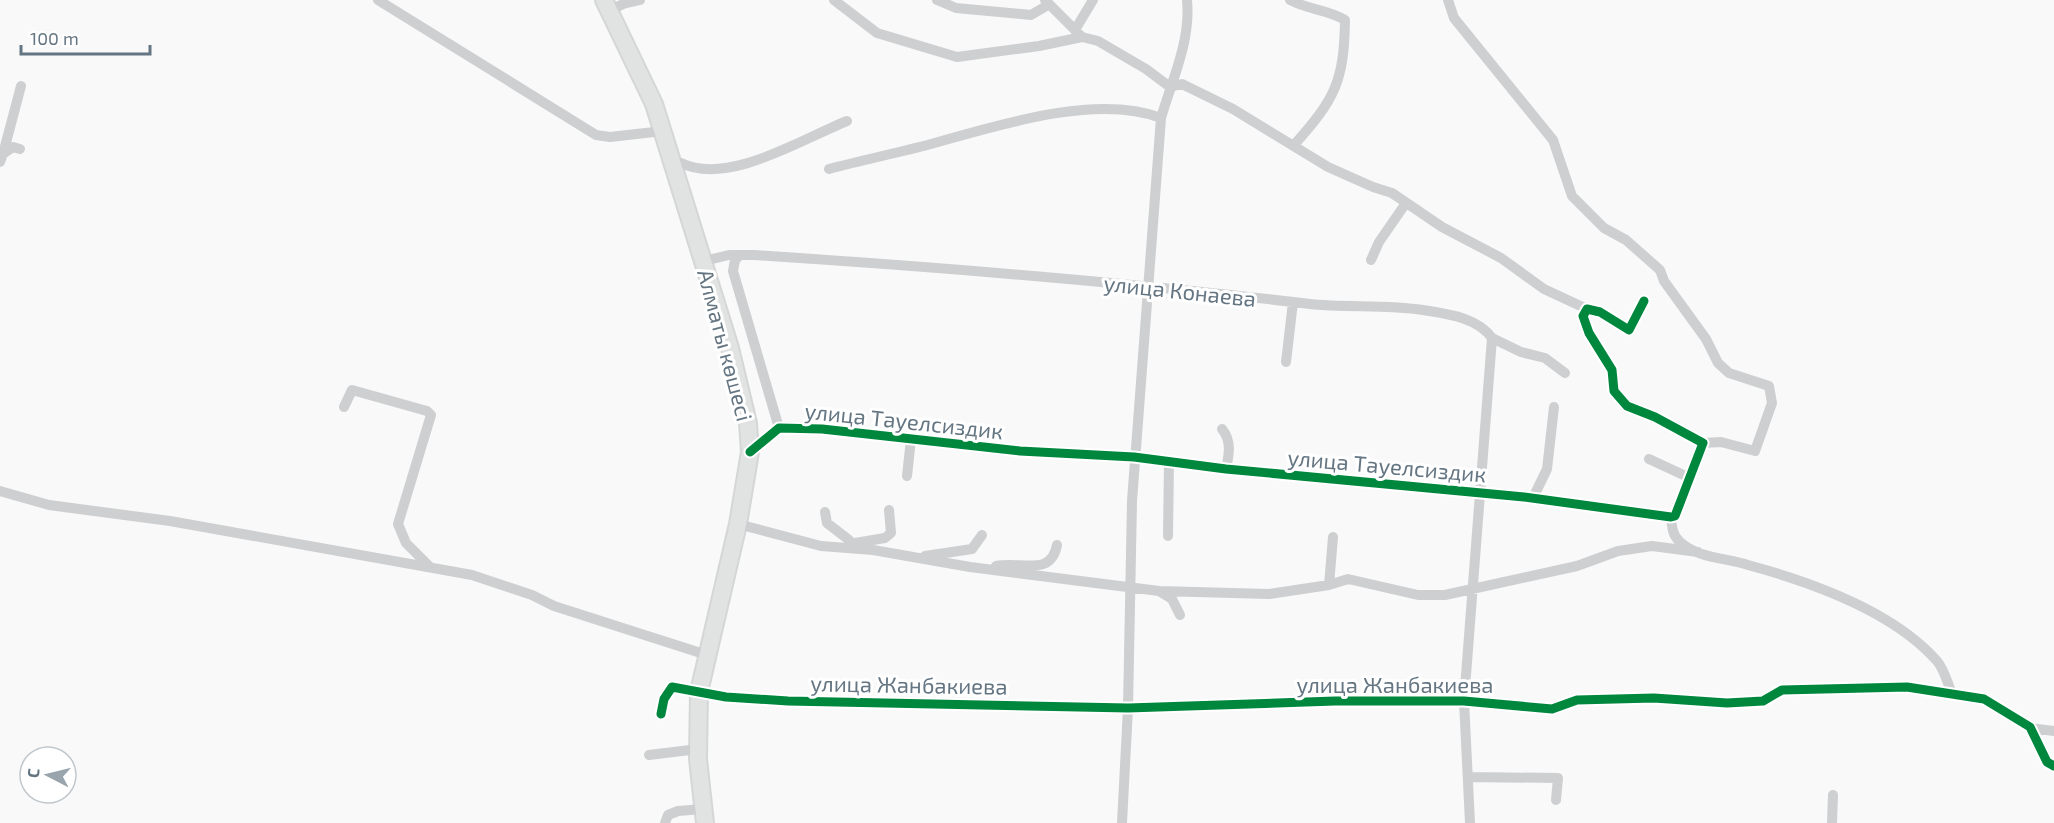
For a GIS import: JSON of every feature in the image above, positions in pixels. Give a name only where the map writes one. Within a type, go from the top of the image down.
[{"type":"main road","name":"Алматы көшесі","points":[[609,11],[654,104],[704,261],[740,384],[748,423],[750,452],[738,524],[699,692],[698,749],[704,816]]},
{"type":"street","points":[[378,0],[596,135],[610,137],[663,131]]},
{"type":"street","points":[[609,11],[623,4],[640,0]]},
{"type":"street","points":[[834,0],[878,33],[957,57],[1039,46],[1079,34]]},
{"type":"street","points":[[937,0],[956,8],[1031,15],[1046,2],[1079,34],[1098,41],[1146,69],[1170,87]]},
{"type":"street","points":[[976,0],[984,10]]},
{"type":"street","points":[[1079,34],[1093,0]]},
{"type":"street","points":[[1122,823],[1128,708],[1134,457],[1161,118],[1170,87],[1177,75],[1188,12],[1187,0]]},
{"type":"street","points":[[1290,0],[1307,8],[1330,10],[1345,20],[1342,72],[1325,108],[1294,145]]},
{"type":"street","points":[[1448,0],[1454,18],[1553,141],[1572,196],[1604,228],[1626,240],[1660,270],[1664,281],[1706,339],[1723,368],[1729,373],[1769,386],[1772,403],[1755,451],[1721,442],[1703,443],[1655,417],[1627,406],[1614,391],[1612,370],[1589,333],[1583,316],[1587,309]]},
{"type":"street","points":[[1170,87],[1182,84],[1203,94],[1233,109],[1328,167],[1392,193],[1442,227],[1501,258],[1544,289],[1587,309],[1600,312],[1629,330],[1644,301]]},
{"type":"street","points":[[2,158],[21,86]]},
{"type":"street","points":[[829,170],[1054,113],[1100,110],[1147,113],[1161,118]]},
{"type":"street","points":[[674,165],[681,163],[693,169],[706,170],[729,168],[760,159],[847,121]]},
{"type":"street","points":[[2,158],[13,147],[20,149]]},
{"type":"street","points":[[1371,260],[1379,242],[1406,203]]},
{"type":"street","points":[[740,255],[735,260],[733,271],[779,428]]},
{"type":"street","name":"улица Конаева","points":[[704,261],[740,255],[892,264],[1293,302],[1421,310],[1466,319],[1484,327],[1492,338],[1521,352],[1545,358],[1565,373]]},
{"type":"street","points":[[1286,362],[1293,302]]},
{"type":"street","points":[[1470,823],[1464,701],[1492,338]]},
{"type":"street","points":[[344,407],[352,390],[427,411],[430,415],[398,524],[406,543],[430,568]]},
{"type":"street","points":[[1533,498],[1546,469],[1554,407]]},
{"type":"street","name":"улица Тауелсиздик","points":[[750,452],[779,428],[822,429],[1020,451],[1134,457],[1226,469],[1533,498],[1671,517]]},
{"type":"street","points":[[1222,429],[1228,436],[1226,469]]},
{"type":"street","points":[[907,476],[911,439]]},
{"type":"street","points":[[1657,547],[1666,543],[1672,531],[1671,517],[1675,516],[1703,443]]},
{"type":"street","points":[[1649,459],[1690,478]]},
{"type":"street","points":[[1167,536],[1169,461]]},
{"type":"street","points":[[0,491],[48,505],[170,521],[472,575],[531,595],[554,606],[707,655]]},
{"type":"street","points":[[853,547],[855,543],[885,538],[891,533],[889,510]]},
{"type":"street","points":[[825,512],[827,523],[849,540],[853,547]]},
{"type":"street","points":[[738,524],[821,546],[853,547],[984,569],[1120,587],[1239,595],[1329,585],[1348,579],[1418,595],[1445,595],[1577,566],[1617,551],[1657,547],[1698,552],[1798,580],[1878,615],[1912,639],[1939,663],[1952,694]]},
{"type":"street","points":[[1672,531],[1680,542],[1698,552]]},
{"type":"street","points":[[907,556],[953,554],[972,549],[982,535]]},
{"type":"street","points":[[1329,585],[1333,537]]},
{"type":"street","points":[[984,569],[1012,564],[1047,564],[1054,558],[1057,545]]},
{"type":"street","points":[[1159,591],[1172,599],[1180,615]]},
{"type":"street","name":"улица Жанбакиева","points":[[661,714],[664,699],[672,687],[788,701],[1128,708],[1335,701],[1464,701],[1552,708],[1577,700],[1654,698],[1727,703],[1763,701],[1782,690],[1907,687],[1984,699],[2030,728]]},
{"type":"street","points":[[2030,728],[2054,731]]},
{"type":"street","points":[[2030,728],[2047,762],[2054,766]]},
{"type":"street","points":[[649,755],[698,749]]},
{"type":"street","points":[[1468,777],[1558,778],[1556,800]]},
{"type":"street","points":[[1832,823],[1833,795]]},
{"type":"street","points":[[665,823],[668,815],[678,811],[704,816]]},
{"type":"cycle path","points":[[750,452],[779,428],[822,429],[1020,451],[1134,457],[1226,469],[1524,497],[1671,517],[1675,516],[1703,443],[1655,417],[1627,406],[1614,391],[1612,370],[1589,333],[1583,316],[1587,309],[1600,312],[1629,330],[1644,301]]},
{"type":"cycle path","points":[[661,714],[664,699],[672,687],[726,697],[788,701],[1128,708],[1335,701],[1464,701],[1552,709],[1577,700],[1654,698],[1727,703],[1763,701],[1782,690],[1907,687],[1984,699],[2030,727],[2047,762],[2054,766]]}]
